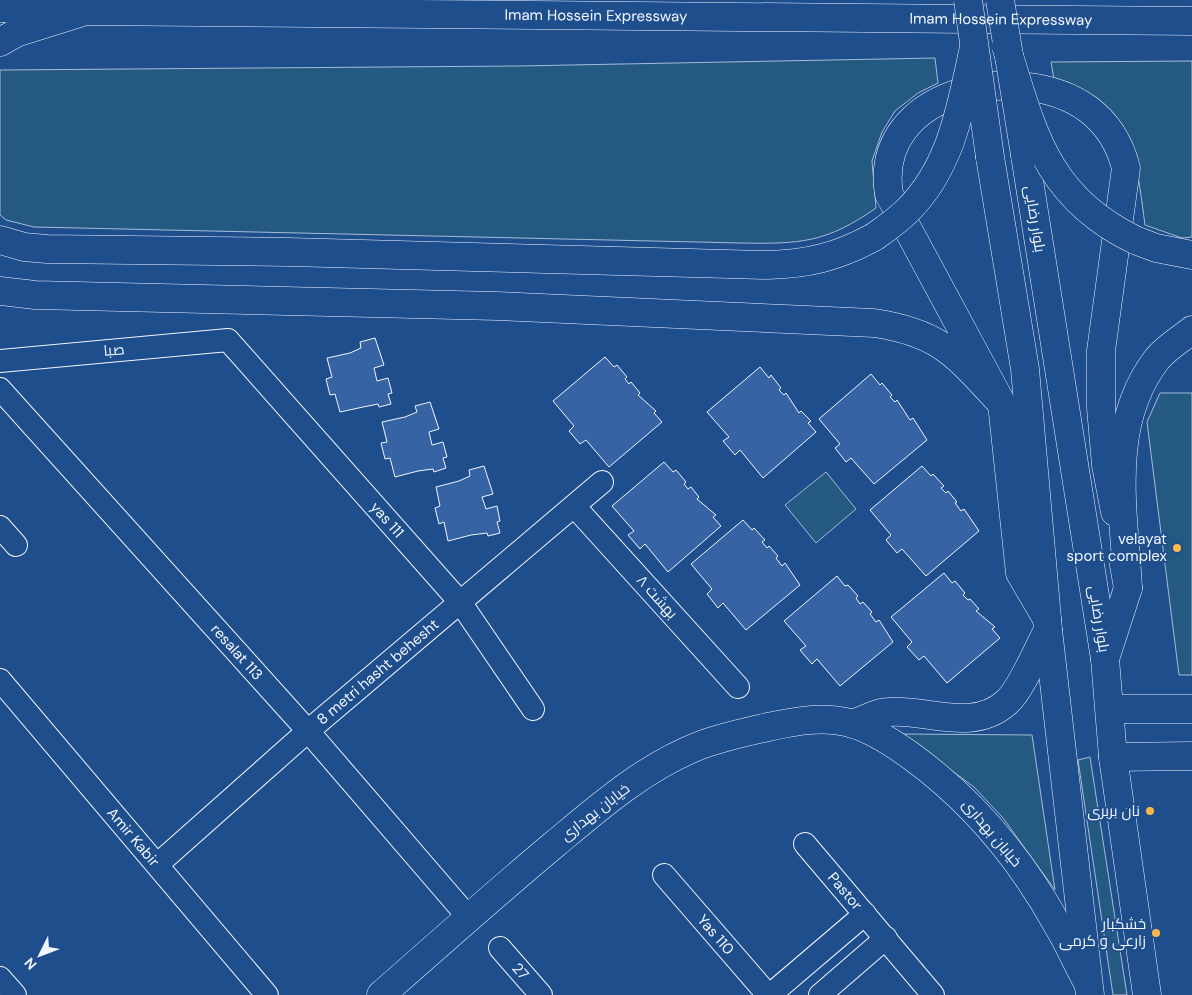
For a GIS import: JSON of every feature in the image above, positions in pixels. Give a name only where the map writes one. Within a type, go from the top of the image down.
[{"type":"main road","points":[[968,0],[990,156],[1024,369],[1048,624],[1089,989]]},
{"type":"main road","points":[[1000,0],[1006,46],[1040,149],[1051,168],[1081,204],[1112,229],[1135,240],[1164,250],[1192,255]]},
{"type":"main road","name":"Imam Hossein Expressway","points":[[0,8],[84,11],[1192,21]]},
{"type":"main road","points":[[0,42],[16,33],[84,11]]},
{"type":"main road","name":"بلوار رضایی","points":[[1006,46],[1105,659],[1113,757],[1147,995]]},
{"type":"main road","points":[[0,240],[24,247],[47,249],[289,252],[767,266],[807,263],[857,247],[874,238],[906,212],[919,198],[942,162],[956,128],[974,47]]},
{"type":"main road","points":[[1048,624],[1020,573],[1002,404],[889,194],[887,178],[888,161],[892,147],[909,121],[935,102],[954,95],[986,88],[1030,88],[1060,95],[1088,109],[1114,137],[1126,168],[1101,352],[1101,408],[1106,465],[1128,588]]},
{"type":"main road","points":[[0,291],[35,295],[497,306],[874,323],[911,330],[944,346],[1002,404]]},
{"type":"main road","points":[[1105,659],[1128,588],[1122,479],[1122,447],[1127,417],[1137,393],[1158,359],[1192,330]]},
{"type":"main road","points":[[853,724],[887,712],[918,712],[960,719],[986,715],[1006,703],[1018,688],[1048,624]]},
{"type":"main road","points":[[1110,709],[1192,709]]},
{"type":"main road","name":"خیابان بهداری","points":[[381,995],[606,801],[646,773],[701,745],[803,720],[832,719],[853,724],[896,745],[934,773],[970,804],[1007,848],[1036,889],[1060,928],[1089,989]]},
{"type":"main road","points":[[1113,757],[1192,756]]},
{"type":"street","name":"صبا","points":[[0,361],[228,340]]},
{"type":"street","name":"yas 111","points":[[228,340],[460,602],[533,709]]},
{"type":"street","name":"resalat 113","points":[[0,389],[308,731],[469,918]]},
{"type":"street","name":"8 metri hasht behesht","points":[[158,864],[308,731],[575,507],[602,482]]},
{"type":"street","name":"۸ بهشت","points":[[575,507],[738,687]]},
{"type":"street","points":[[0,527],[16,545]]},
{"type":"street","name":"Amir Kabir","points":[[4,694],[158,864],[268,995]]},
{"type":"street","name":"Pastor","points":[[805,844],[933,995]]},
{"type":"street","name":"Yas 110","points":[[664,875],[769,995]]},
{"type":"street","points":[[769,995],[865,914]]},
{"type":"street","points":[[820,995],[886,938]]},
{"type":"street","name":"27","points":[[500,948],[541,995]]},
{"type":"street","points":[[0,978],[15,995]]},
{"type":"shaded area","points":[[935,58],[938,83],[918,93],[895,111],[882,132],[872,161],[876,208],[858,220],[827,235],[796,242],[741,243],[34,227],[6,220],[0,215],[0,70],[518,66]]},
{"type":"shaded area","points":[[1192,61],[1192,237],[1182,238],[1145,225],[1136,168],[1125,133],[1103,104],[1087,92],[1054,79],[1051,62]]},
{"type":"shaded area","name":"velayat sport complex","points":[[1160,393],[1192,393],[1192,675],[1179,675],[1147,422]]},
{"type":"shaded area","points":[[826,472],[856,509],[816,543],[785,505]]},
{"type":"shaded area","points":[[902,734],[1032,735],[1055,890],[1003,818],[974,787]]},
{"type":"shaded area","points":[[1090,757],[1127,995],[1113,995],[1078,760]]},
{"type":"building","points":[[375,338],[384,365],[374,368],[377,381],[388,378],[392,393],[388,394],[391,404],[379,407],[378,404],[340,412],[335,394],[330,395],[326,379],[332,377],[327,358],[350,353],[361,348],[360,342]]},
{"type":"building","points":[[605,357],[614,367],[617,365],[627,377],[625,379],[629,384],[631,382],[640,393],[638,395],[656,411],[654,413],[662,422],[609,467],[586,440],[580,444],[569,431],[574,426],[553,401]]},
{"type":"building","points":[[760,367],[769,378],[771,375],[781,388],[779,390],[784,395],[786,393],[799,413],[801,411],[811,421],[808,423],[816,432],[763,478],[740,450],[735,455],[723,441],[729,437],[707,412]]},
{"type":"building","points":[[871,374],[880,385],[882,383],[895,402],[897,400],[910,420],[913,418],[927,440],[874,484],[851,458],[846,462],[835,448],[840,444],[819,419]]},
{"type":"building","points":[[430,402],[439,429],[429,432],[432,445],[443,442],[447,457],[443,458],[446,468],[434,472],[433,469],[418,471],[395,477],[390,458],[385,459],[381,443],[387,442],[382,422],[405,417],[417,412],[415,406]]},
{"type":"building","points":[[664,462],[673,472],[676,470],[686,482],[684,484],[688,489],[691,487],[699,497],[697,499],[716,515],[713,517],[721,526],[668,572],[645,544],[640,549],[628,535],[634,531],[612,506]]},
{"type":"building","points":[[484,466],[493,494],[482,497],[486,509],[497,506],[500,521],[497,522],[500,533],[488,536],[487,533],[471,535],[448,541],[444,522],[439,524],[435,508],[440,506],[436,487],[459,481],[470,476],[469,470]]},
{"type":"building","points":[[922,466],[944,486],[941,488],[946,493],[948,491],[957,502],[955,503],[961,511],[964,509],[979,531],[926,576],[902,549],[897,553],[886,540],[891,535],[870,510]]},
{"type":"building","points":[[743,520],[765,540],[762,542],[767,548],[769,546],[778,556],[776,558],[782,566],[785,563],[800,585],[746,630],[723,603],[718,608],[707,594],[712,589],[691,564]]},
{"type":"building","points":[[944,573],[952,583],[955,581],[965,593],[963,595],[968,600],[970,599],[979,609],[976,611],[995,627],[992,629],[1000,638],[947,683],[924,656],[919,660],[907,647],[912,642],[891,617]]},
{"type":"building","points":[[837,576],[845,586],[848,585],[858,596],[856,598],[860,604],[863,602],[872,612],[870,614],[876,622],[879,620],[893,642],[840,686],[817,659],[812,664],[800,650],[806,646],[784,621]]},
{"type":"place","name":"velayat sport complex","points":[[1177,548]]},
{"type":"place","name":"نان بربری","points":[[1150,811]]},
{"type":"place","name":"خشکبار زارعی و کرمی","points":[[1156,933]]}]
